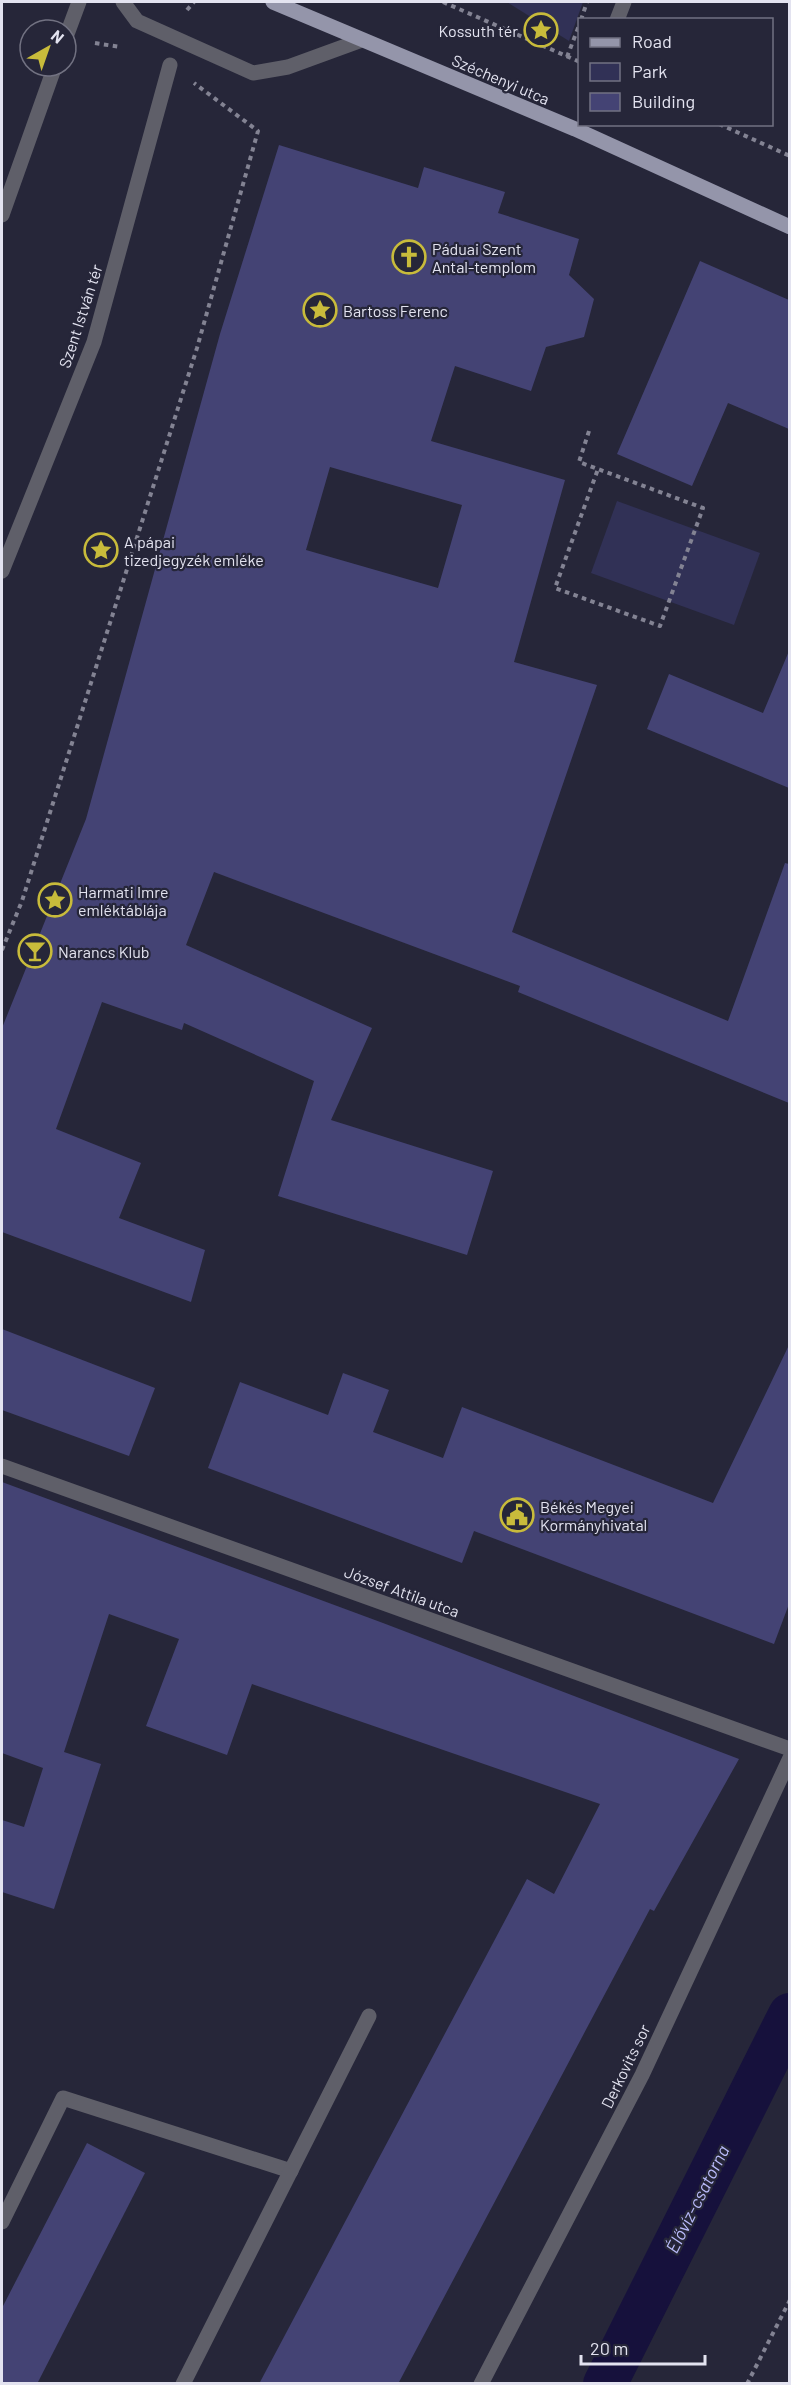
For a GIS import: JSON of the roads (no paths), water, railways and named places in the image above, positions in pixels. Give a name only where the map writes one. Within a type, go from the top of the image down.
[{"type":"main road","points":[[273,2],[362,40]]},
{"type":"main road","name":"Széchenyi utca","points":[[362,40],[575,129],[789,227]]},
{"type":"street","points":[[73,18],[79,2]]},
{"type":"street","points":[[123,2],[137,21],[252,73],[288,67],[362,40]]},
{"type":"street","points":[[618,18],[624,2]]},
{"type":"street","name":"Szent István tér","points":[[2,571],[94,342],[170,65]]},
{"type":"street","points":[[2,215],[51,78]]},
{"type":"street","name":"József Attila utca","points":[[2,1466],[789,1749]]},
{"type":"street","name":"Derkovits sor","points":[[481,2384],[642,2075],[789,1758]]},
{"type":"street","points":[[183,2384],[369,2016]]},
{"type":"street","points":[[2,2222],[63,2098],[291,2171]]},
{"type":"waterway","name":"Élővíz-csatorna","points":[[605,2384],[790,2015]]},
{"type":"place","name":"Kossuth tér","points":[[541,30]]},
{"type":"place","name":"Páduai Szent Antal-templom","points":[[409,257]]},
{"type":"place","name":"Bartoss Ferenc","points":[[320,310]]},
{"type":"place","name":"A pápai tizedjegyzék emléke","points":[[101,550]]},
{"type":"place","name":"Harmati Imre emléktáblája","points":[[55,900]]},
{"type":"place","name":"Narancs Klub","points":[[35,951]]},
{"type":"place","name":"Békés Megyei Kormányhivatal","points":[[517,1515]]}]
